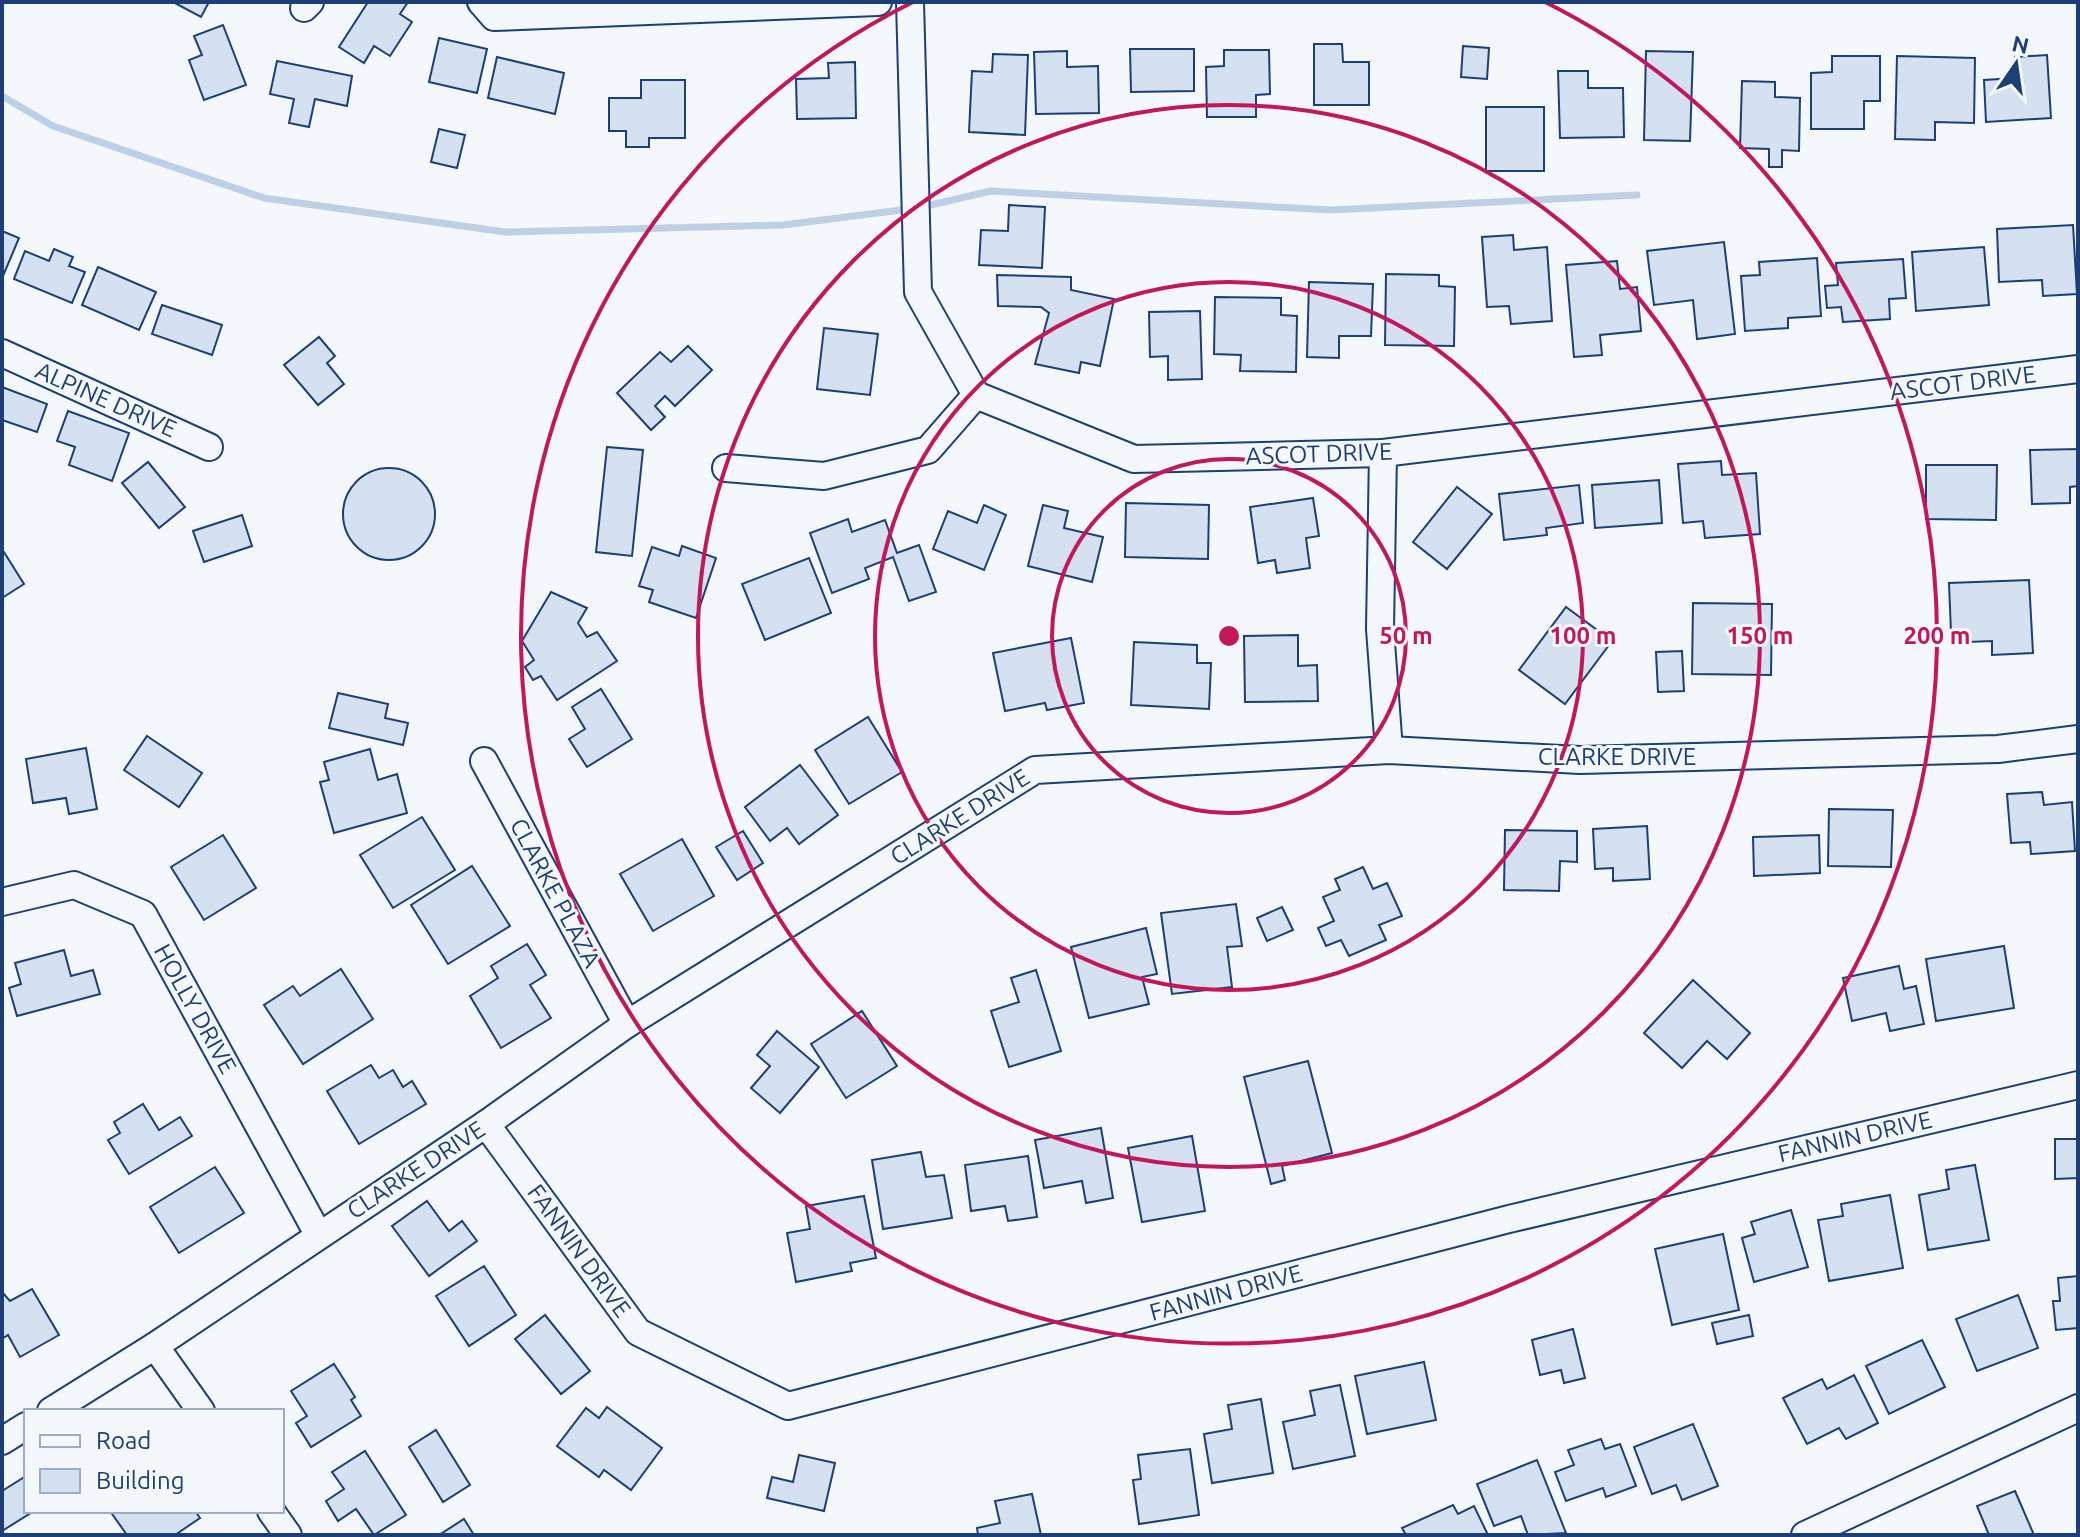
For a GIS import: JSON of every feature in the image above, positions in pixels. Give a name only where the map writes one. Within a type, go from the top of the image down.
[{"type":"street","points":[[481,2],[494,17],[878,2]]},
{"type":"street","points":[[726,468],[824,476],[928,450],[976,395],[918,292],[910,2]]},
{"type":"street","name":"ALPINE DRIVE","points":[[2,353],[209,447]]},
{"type":"street","name":"ASCOT DRIVE","points":[[976,395],[1134,459],[1383,453],[2078,369]]},
{"type":"street","points":[[1383,453],[1380,629],[1389,750]]},
{"type":"street","name":"CLARKE DRIVE","points":[[54,1409],[155,1346],[486,1124],[627,1024],[1035,770],[1389,750],[1580,760],[1998,749],[2078,739]]},
{"type":"street","name":"CLARKE PLAZA","points":[[484,761],[627,1024]]},
{"type":"street","name":"HOLLY DRIVE","points":[[2,902],[74,885],[143,914],[318,1234]]},
{"type":"street","name":"FANNIN DRIVE","points":[[486,1124],[638,1332],[788,1406],[1509,1219],[2078,1085]]},
{"type":"street","points":[[155,1346],[200,1409]]},
{"type":"street","points":[[1805,1535],[2078,1408]]},
{"type":"street","points":[[2,1441],[24,1427]]},
{"type":"street","points":[[272,1513],[288,1535]]},
{"type":"building","points":[[173,2],[209,2],[201,17]]},
{"type":"building","points":[[368,2],[408,2],[400,14],[412,22],[390,56],[374,46],[364,63],[339,47]]},
{"type":"building","points":[[223,25],[246,85],[204,100],[189,60],[202,55],[194,36]]},
{"type":"building","points":[[439,38],[487,49],[477,93],[429,82]]},
{"type":"building","points":[[1314,44],[1342,44],[1343,62],[1369,62],[1369,105],[1314,105]]},
{"type":"building","points":[[1463,46],[1489,48],[1487,79],[1461,77]]},
{"type":"building","points":[[1130,49],[1194,49],[1194,91],[1131,92]]},
{"type":"building","points":[[1224,50],[1269,50],[1270,94],[1256,95],[1256,117],[1207,117],[1206,67],[1224,66]]},
{"type":"building","points":[[1067,51],[1067,67],[1098,66],[1099,113],[1036,114],[1034,52]]},
{"type":"building","points":[[1646,51],[1693,52],[1690,141],[1644,140]]},
{"type":"building","points":[[993,54],[1028,55],[1025,135],[969,132],[972,71],[992,72]]},
{"type":"building","points":[[2047,55],[2051,118],[1986,122],[1984,80],[2016,78],[2015,57]]},
{"type":"building","points":[[1832,56],[1880,56],[1880,101],[1864,101],[1864,129],[1811,129],[1811,73],[1832,72]]},
{"type":"building","points":[[1897,56],[1975,58],[1974,123],[1935,122],[1935,140],[1895,139]]},
{"type":"building","points":[[497,57],[564,73],[555,114],[488,98]]},
{"type":"building","points":[[277,61],[352,76],[347,106],[315,99],[309,127],[289,123],[294,99],[270,94]]},
{"type":"building","points":[[855,62],[856,118],[797,119],[796,79],[829,78],[828,63]]},
{"type":"building","points":[[1558,71],[1588,71],[1588,88],[1623,88],[1624,137],[1560,138]]},
{"type":"building","points":[[641,80],[685,80],[685,138],[649,138],[649,147],[626,147],[626,131],[609,131],[609,98],[641,98]]},
{"type":"building","points":[[1742,81],[1775,82],[1775,97],[1800,98],[1799,151],[1782,150],[1782,167],[1769,167],[1769,149],[1740,148]]},
{"type":"building","points":[[1486,107],[1544,107],[1544,171],[1486,171]]},
{"type":"building","points":[[439,129],[465,135],[457,168],[431,162]]},
{"type":"building","points":[[1009,205],[1045,207],[1042,268],[979,265],[981,230],[1008,231]]},
{"type":"building","points":[[2073,225],[2077,294],[2043,296],[2042,280],[1999,282],[1997,229]]},
{"type":"building","points":[[2,231],[19,238],[3,276],[2,275]]},
{"type":"building","points":[[1513,235],[1514,250],[1547,247],[1552,321],[1511,324],[1509,306],[1487,307],[1482,237]]},
{"type":"building","points":[[1724,242],[1735,334],[1697,339],[1693,300],[1654,305],[1647,251]]},
{"type":"building","points":[[1984,247],[1989,305],[1916,311],[1912,252]]},
{"type":"building","points":[[54,249],[73,257],[69,266],[85,272],[72,303],[14,279],[25,251],[49,261]]},
{"type":"building","points":[[1817,258],[1821,316],[1788,318],[1788,328],[1745,331],[1741,276],[1760,275],[1759,262]]},
{"type":"building","points":[[1903,259],[1906,298],[1889,299],[1890,319],[1843,322],[1841,307],[1827,308],[1825,286],[1838,285],[1836,263]]},
{"type":"building","points":[[1617,261],[1620,289],[1637,287],[1641,331],[1600,335],[1602,355],[1574,357],[1566,265]]},
{"type":"building","points":[[98,267],[156,292],[139,330],[82,305]]},
{"type":"building","points":[[1386,274],[1439,275],[1439,286],[1455,287],[1454,346],[1385,345]]},
{"type":"building","points":[[997,275],[1071,277],[1071,290],[1114,299],[1100,366],[1081,362],[1079,373],[1035,364],[1049,313],[1041,307],[998,306]]},
{"type":"building","points":[[1309,282],[1373,284],[1371,336],[1339,336],[1339,358],[1307,357]]},
{"type":"building","points":[[1215,297],[1281,298],[1281,315],[1297,316],[1296,372],[1240,371],[1241,355],[1214,354]]},
{"type":"building","points":[[162,305],[222,325],[212,355],[152,334]]},
{"type":"building","points":[[1200,311],[1202,379],[1168,380],[1168,356],[1150,357],[1149,312]]},
{"type":"building","points":[[824,328],[878,334],[870,395],[817,389]]},
{"type":"building","points":[[319,337],[335,356],[327,363],[344,384],[318,405],[284,365]]},
{"type":"building","points":[[688,346],[712,370],[675,406],[665,396],[655,406],[665,417],[651,430],[617,393],[660,352],[671,362]]},
{"type":"building","points":[[2,387],[47,404],[37,432],[2,420]]},
{"type":"building","points":[[68,411],[129,433],[112,481],[69,465],[75,447],[57,441]]},
{"type":"building","points":[[607,447],[643,450],[632,556],[596,552]]},
{"type":"building","points":[[2078,449],[2078,486],[2070,487],[2070,503],[2032,504],[2030,450]]},
{"type":"building","points":[[1721,461],[1722,475],[1756,473],[1760,534],[1705,538],[1703,521],[1683,523],[1678,464]]},
{"type":"building","points":[[148,462],[185,507],[159,528],[122,483]]},
{"type":"building","points":[[1926,465],[1997,465],[1996,520],[1926,519]]},
{"type":"building","points":[[389,468],[407,471],[422,481],[432,496],[435,514],[432,532],[422,547],[407,557],[389,560],[371,557],[356,547],[346,532],[343,514],[346,496],[356,481],[371,471]]},
{"type":"building","points":[[1659,480],[1662,523],[1595,528],[1592,485]]},
{"type":"building","points":[[1579,485],[1583,523],[1546,528],[1547,535],[1504,540],[1499,494]]},
{"type":"building","points":[[1457,487],[1492,514],[1447,569],[1413,542]]},
{"type":"building","points":[[1313,498],[1319,536],[1306,538],[1310,568],[1277,573],[1275,560],[1258,563],[1250,507]]},
{"type":"building","points":[[1126,503],[1209,505],[1208,559],[1125,557]]},
{"type":"building","points":[[984,505],[1006,515],[984,570],[933,549],[948,511],[977,523]]},
{"type":"building","points":[[1043,505],[1068,511],[1064,528],[1103,537],[1092,582],[1028,566]]},
{"type":"building","points":[[242,515],[252,546],[204,562],[193,531]]},
{"type":"building","points":[[848,519],[852,532],[885,520],[897,553],[919,545],[936,592],[909,601],[893,557],[865,568],[869,579],[832,593],[810,533]]},
{"type":"building","points":[[682,546],[716,558],[696,618],[649,602],[653,590],[639,586],[652,547],[679,556]]},
{"type":"building","points":[[2,549],[24,584],[2,598]]},
{"type":"building","points":[[809,558],[831,613],[765,640],[742,584]]},
{"type":"building","points":[[2029,580],[2033,653],[1992,655],[1992,641],[1968,642],[1967,632],[1951,632],[1949,583]]},
{"type":"building","points":[[551,592],[587,608],[578,623],[587,637],[597,632],[617,661],[557,700],[541,676],[533,680],[525,667],[534,660],[522,641]]},
{"type":"building","points":[[1693,603],[1772,604],[1771,675],[1692,674]]},
{"type":"building","points":[[1566,607],[1612,641],[1565,704],[1519,670]]},
{"type":"building","points":[[1298,635],[1298,666],[1317,665],[1318,701],[1245,702],[1244,636]]},
{"type":"building","points":[[1071,638],[1084,703],[1047,710],[1045,703],[1005,711],[993,653]]},
{"type":"building","points":[[1134,642],[1197,645],[1197,663],[1211,663],[1209,709],[1131,705]]},
{"type":"building","points":[[1682,651],[1684,691],[1658,692],[1656,652]]},
{"type":"building","points":[[601,689],[632,739],[587,767],[569,739],[585,729],[572,707]]},
{"type":"building","points":[[338,693],[388,704],[385,718],[408,723],[403,745],[329,728]]},
{"type":"building","points":[[868,717],[902,772],[849,804],[815,750]]},
{"type":"building","points":[[147,736],[202,773],[179,807],[124,770]]},
{"type":"building","points":[[86,748],[97,809],[69,814],[66,798],[33,803],[26,759]]},
{"type":"building","points":[[370,749],[378,780],[397,774],[407,813],[334,833],[320,782],[329,780],[324,762]]},
{"type":"building","points":[[800,765],[838,815],[799,844],[787,828],[770,841],[745,807]]},
{"type":"building","points":[[2042,792],[2044,805],[2072,802],[2075,851],[2031,854],[2030,842],[2011,843],[2007,794]]},
{"type":"building","points":[[1829,809],[1893,810],[1891,867],[1828,866]]},
{"type":"building","points":[[422,817],[455,870],[393,908],[360,855]]},
{"type":"building","points":[[1647,826],[1650,879],[1613,881],[1613,868],[1595,869],[1593,829]]},
{"type":"building","points":[[1505,830],[1577,831],[1577,862],[1560,861],[1559,891],[1504,890]]},
{"type":"building","points":[[743,831],[763,863],[737,880],[716,847]]},
{"type":"building","points":[[223,835],[256,888],[204,920],[171,867]]},
{"type":"building","points":[[1819,835],[1820,873],[1754,876],[1753,837]]},
{"type":"building","points":[[682,839],[714,896],[653,931],[620,874]]},
{"type":"building","points":[[472,866],[510,926],[448,964],[411,905]]},
{"type":"building","points":[[1363,867],[1373,889],[1387,883],[1402,916],[1379,925],[1386,940],[1349,956],[1341,940],[1326,946],[1318,928],[1334,921],[1323,897],[1340,890],[1335,879]]},
{"type":"building","points":[[1236,904],[1242,946],[1227,947],[1232,987],[1172,994],[1161,913]]},
{"type":"building","points":[[1282,907],[1293,930],[1267,941],[1257,918]]},
{"type":"building","points":[[1146,928],[1157,974],[1142,977],[1149,1004],[1089,1018],[1071,947]]},
{"type":"building","points":[[527,944],[546,975],[530,985],[551,1018],[501,1048],[470,996],[498,978],[491,966]]},
{"type":"building","points":[[2004,946],[2014,1008],[1936,1021],[1926,959]]},
{"type":"building","points":[[64,950],[71,976],[93,970],[100,994],[17,1016],[9,988],[21,984],[15,963]]},
{"type":"building","points":[[1899,966],[1904,989],[1916,986],[1924,1024],[1890,1031],[1886,1013],[1852,1021],[1843,978]]},
{"type":"building","points":[[341,969],[373,1019],[303,1064],[264,1005],[293,986],[300,996]]},
{"type":"building","points":[[1036,970],[1061,1051],[1009,1067],[991,1011],[1019,1002],[1011,978]]},
{"type":"building","points":[[1693,980],[1750,1033],[1727,1059],[1707,1041],[1682,1068],[1644,1033]]},
{"type":"building","points":[[862,1011],[897,1066],[846,1098],[811,1044]]},
{"type":"building","points":[[777,1031],[819,1067],[780,1113],[751,1088],[770,1066],[757,1055]]},
{"type":"building","points":[[1308,1061],[1332,1153],[1282,1166],[1285,1180],[1271,1184],[1244,1077]]},
{"type":"building","points":[[371,1065],[379,1078],[393,1070],[403,1087],[412,1081],[426,1104],[359,1144],[327,1091]]},
{"type":"building","points":[[143,1104],[159,1130],[180,1117],[192,1136],[129,1174],[108,1140],[120,1133],[114,1122]]},
{"type":"building","points":[[1101,1128],[1113,1198],[1086,1203],[1082,1181],[1044,1188],[1035,1140]]},
{"type":"building","points":[[1192,1136],[1205,1211],[1142,1222],[1128,1148]]},
{"type":"building","points":[[2055,1139],[2078,1139],[2078,1178],[2055,1179]]},
{"type":"building","points":[[921,1152],[926,1177],[944,1175],[952,1218],[883,1229],[872,1160]]},
{"type":"building","points":[[1028,1156],[1037,1217],[1008,1221],[1005,1206],[971,1211],[965,1165]]},
{"type":"building","points":[[1975,1165],[1989,1240],[1928,1250],[1919,1195],[1949,1189],[1946,1170]]},
{"type":"building","points":[[215,1167],[244,1213],[179,1253],[150,1207]]},
{"type":"building","points":[[1890,1195],[1903,1268],[1829,1281],[1818,1220],[1843,1216],[1841,1204]]},
{"type":"building","points":[[864,1196],[876,1258],[850,1263],[852,1271],[796,1282],[787,1233],[810,1229],[806,1206]]},
{"type":"building","points":[[427,1201],[449,1231],[462,1221],[477,1241],[429,1276],[392,1226]]},
{"type":"building","points":[[1791,1210],[1808,1267],[1754,1282],[1742,1238],[1755,1234],[1751,1222]]},
{"type":"building","points":[[1723,1234],[1739,1310],[1672,1325],[1655,1249]]},
{"type":"building","points":[[484,1266],[516,1315],[469,1346],[436,1296]]},
{"type":"building","points":[[2078,1276],[2078,1328],[2056,1330],[2053,1301],[2060,1301],[2058,1278]]},
{"type":"building","points":[[32,1289],[59,1335],[20,1357],[8,1335],[2,1339],[2,1292],[10,1301]]},
{"type":"building","points":[[2018,1295],[2038,1348],[1977,1371],[1956,1319]]},
{"type":"building","points":[[545,1315],[590,1371],[561,1394],[515,1339]]},
{"type":"building","points":[[1749,1315],[1753,1336],[1717,1344],[1712,1323]]},
{"type":"building","points":[[1573,1329],[1585,1378],[1564,1383],[1561,1370],[1540,1375],[1532,1340]]},
{"type":"building","points":[[1922,1340],[1945,1387],[1889,1414],[1866,1366]]},
{"type":"building","points":[[1424,1362],[1436,1420],[1367,1434],[1355,1376]]},
{"type":"building","points":[[334,1364],[355,1397],[351,1400],[361,1416],[311,1447],[296,1423],[307,1416],[291,1391]]},
{"type":"building","points":[[1854,1375],[1878,1423],[1846,1439],[1839,1428],[1807,1444],[1783,1398],[1822,1379],[1827,1389]]},
{"type":"building","points":[[1340,1385],[1355,1456],[1293,1469],[1283,1422],[1315,1415],[1310,1391]]},
{"type":"building","points":[[1261,1399],[1273,1473],[1212,1483],[1204,1434],[1232,1429],[1228,1405]]},
{"type":"building","points":[[607,1407],[662,1448],[631,1490],[604,1470],[599,1477],[557,1446],[586,1408],[599,1418]]},
{"type":"building","points":[[1693,1424],[1718,1486],[1682,1500],[1676,1485],[1652,1494],[1634,1447]]},
{"type":"building","points":[[436,1430],[470,1485],[443,1502],[409,1447]]},
{"type":"building","points":[[1601,1439],[1605,1449],[1620,1444],[1636,1486],[1606,1497],[1603,1488],[1566,1501],[1555,1472],[1574,1465],[1568,1450]]},
{"type":"building","points":[[1190,1449],[1199,1515],[1139,1524],[1133,1480],[1141,1479],[1138,1455]]},
{"type":"building","points":[[365,1451],[406,1515],[374,1535],[356,1509],[338,1521],[326,1501],[344,1489],[332,1472]]},
{"type":"building","points":[[799,1455],[835,1463],[824,1511],[767,1498],[772,1477],[793,1482]]},
{"type":"building","points":[[1537,1460],[1566,1533],[1528,1535],[1521,1516],[1494,1526],[1477,1484]]},
{"type":"building","points":[[24,1477],[24,1513],[31,1513],[2,1531],[2,1491]]},
{"type":"building","points":[[2015,1491],[2034,1535],[1989,1535],[1977,1506]]},
{"type":"building","points":[[1032,1494],[1041,1535],[978,1535],[977,1528],[1000,1523],[995,1501]]},
{"type":"building","points":[[1453,1505],[1458,1514],[1474,1506],[1488,1535],[1406,1535],[1402,1528]]},
{"type":"building","points":[[111,1513],[196,1513],[200,1518],[175,1535],[127,1535]]},
{"type":"building","points":[[464,1519],[474,1535],[439,1535]]},
{"type":"waterway","points":[[2,96],[53,126],[264,198],[505,232],[783,225],[909,209]]},
{"type":"waterway","points":[[922,207],[991,191],[1330,210],[1637,195]]}]
